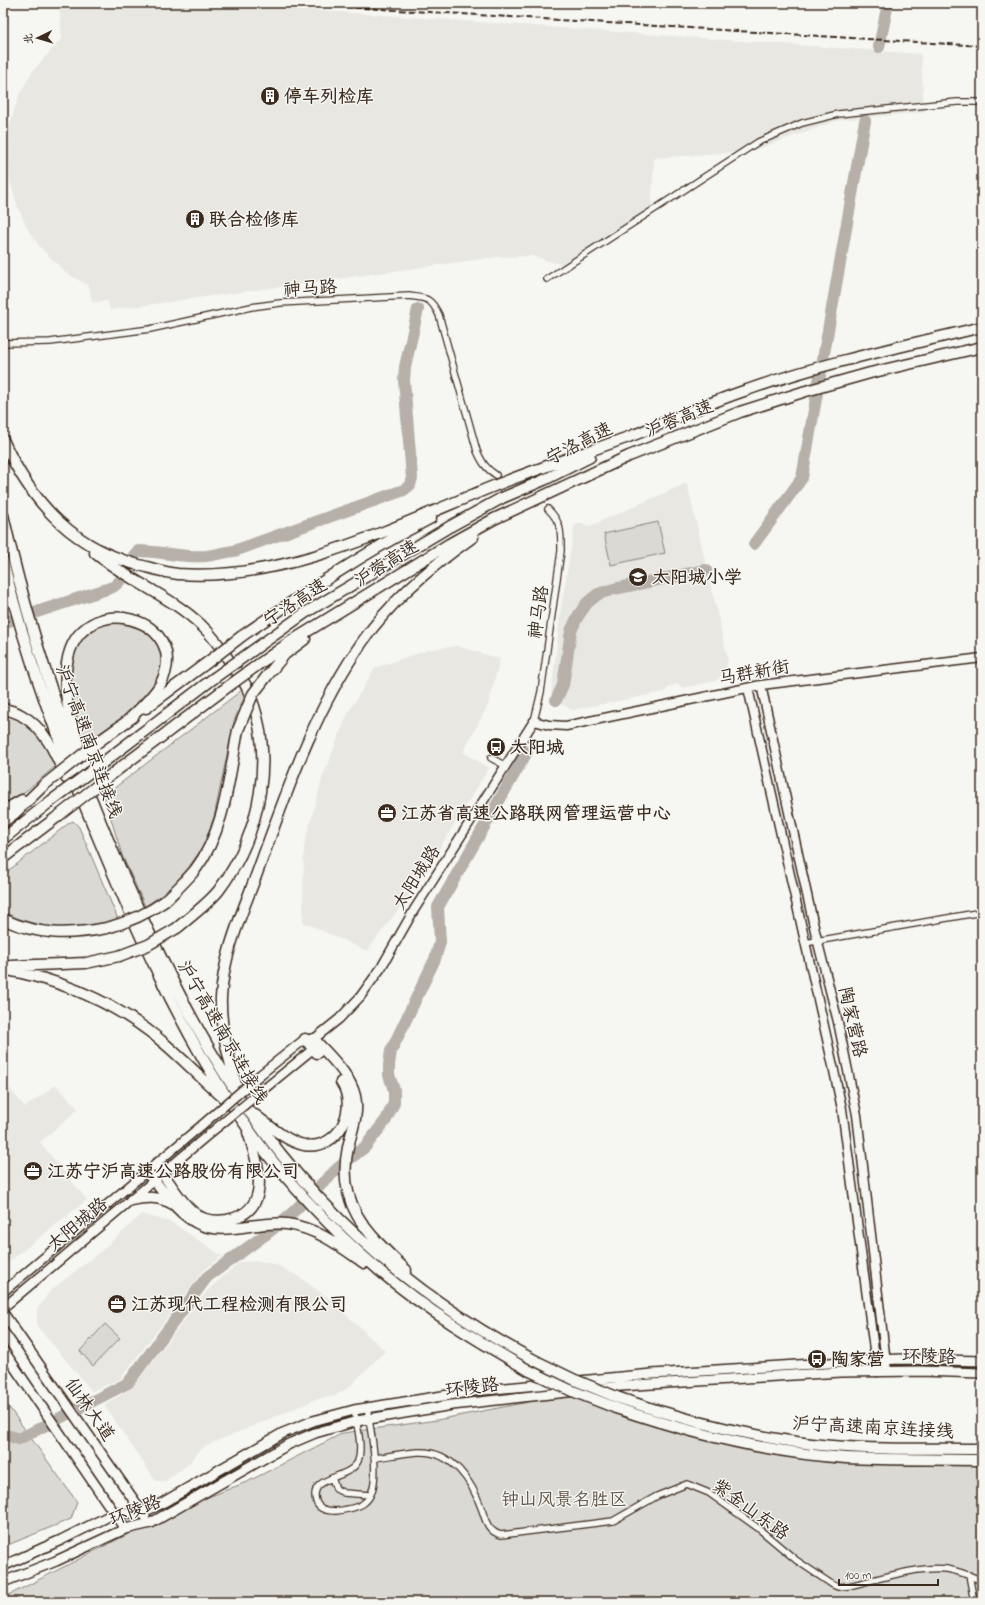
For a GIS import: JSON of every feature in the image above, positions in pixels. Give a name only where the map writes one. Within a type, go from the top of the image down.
[{"type":"highway","name":"沪蓉高速","points":[[633,435],[747,390],[807,370],[982,327]]},
{"type":"highway","name":"沪蓉高速","points":[[346,607],[449,544],[512,510],[629,456],[740,412],[825,385],[870,372],[982,347]]},
{"type":"highway","points":[[116,563],[136,565],[175,574],[206,575],[241,572],[291,563],[360,540],[497,480],[633,435]]},
{"type":"highway","name":"宁洛高速","points":[[3,839],[50,801],[106,761],[214,678],[305,613],[449,527],[502,498],[544,480],[633,435]]},
{"type":"highway","points":[[3,440],[11,458],[25,482],[46,509],[76,537],[116,563],[131,578],[163,596],[186,612],[203,626],[217,642],[248,689],[260,729],[263,748],[262,776],[256,815],[238,861],[218,891],[177,928],[148,945],[119,956],[86,963],[3,968]]},
{"type":"highway","points":[[3,811],[43,786],[98,742],[204,666],[242,636],[291,602],[362,557],[497,480]]},
{"type":"highway","points":[[240,1104],[227,1053],[222,1024],[221,998],[224,975],[240,920],[294,774],[309,738],[329,696],[346,666],[384,615],[406,591],[452,551],[512,510]]},
{"type":"highway","name":"沪宁高速南京连接线","points":[[3,515],[14,565],[41,658],[93,807],[114,856],[180,996],[240,1104],[244,1122],[272,1160],[300,1194],[315,1201],[353,1232],[388,1264],[430,1296],[472,1324],[536,1361],[657,1422],[699,1434],[744,1444],[797,1453],[845,1458],[982,1460]]},
{"type":"highway","name":"沪宁高速南京连接线","points":[[3,561],[20,625],[65,758],[127,909],[185,1027],[240,1104],[308,1186],[315,1201],[345,1239],[382,1273],[466,1334],[530,1371],[570,1390],[701,1423],[798,1442],[846,1447],[982,1449]]},
{"type":"highway","points":[[3,919],[32,929],[50,933],[86,932],[107,928],[135,919],[154,909],[165,901],[195,870],[206,853],[216,831],[221,816],[238,730],[253,694],[285,654],[346,607]]},
{"type":"highway","name":"宁洛高速","points":[[3,858],[222,691],[290,642],[346,607]]},
{"type":"highway","points":[[114,856],[69,711],[66,674],[68,656],[72,644],[89,626],[99,620],[118,617],[129,619],[152,630],[164,645],[167,658],[166,670],[160,685],[148,700],[127,721]]},
{"type":"highway","points":[[3,709],[20,714],[30,721],[41,731],[50,745],[108,874],[127,909]]},
{"type":"highway","points":[[3,822],[15,813],[43,786]]},
{"type":"highway","points":[[3,968],[72,988],[108,1005],[137,1022],[163,1043],[206,1083],[240,1104],[282,1135],[305,1145],[316,1145],[326,1142],[335,1136],[346,1118],[348,1107],[348,1098],[340,1080],[311,1043]]},
{"type":"highway","points":[[311,1043],[344,1074],[349,1081],[354,1095],[356,1107],[345,1168],[351,1204],[358,1220],[370,1234],[419,1282],[472,1324]]},
{"type":"highway","points":[[156,1164],[192,1212],[206,1219],[219,1222],[233,1219],[246,1212],[255,1202],[259,1187],[259,1172],[256,1159],[244,1122]]},
{"type":"highway","points":[[146,1171],[176,1206],[196,1223],[211,1229],[266,1224],[285,1224],[313,1231],[335,1242],[434,1312]]},
{"type":"highway","points":[[131,1200],[153,1197],[165,1200],[176,1206]]},
{"type":"main road","name":"马群新街","points":[[534,721],[549,725],[566,726],[761,685],[982,658]]},
{"type":"main road","name":"陶家营路","points":[[761,685],[857,1115],[887,1371]]},
{"type":"main road","name":"陶家营路","points":[[748,688],[842,1110],[877,1372]]},
{"type":"main road","name":"太阳城路","points":[[3,1308],[269,1084],[311,1043],[339,1019],[360,997],[381,968],[414,910],[504,765],[534,721]]},
{"type":"main road","name":"太阳城路","points":[[3,1292],[113,1201],[146,1171],[261,1074],[311,1043]]},
{"type":"main road","name":"仙林大道","points":[[3,1313],[150,1523]]},
{"type":"main road","points":[[3,1350],[47,1417],[125,1529]]},
{"type":"main road","name":"环陵路","points":[[3,1566],[61,1540],[115,1513],[142,1512],[182,1492],[283,1433],[314,1421],[367,1407],[474,1391],[652,1374],[876,1360],[903,1359],[982,1361]]},
{"type":"main road","name":"环陵路","points":[[3,1582],[56,1561],[125,1529],[150,1523],[289,1444],[314,1433],[357,1421],[452,1405],[621,1386],[841,1372],[887,1371],[982,1373]]},
{"type":"street","points":[[547,279],[758,142],[802,123],[838,114],[956,102],[982,102]]},
{"type":"street","name":"神马路","points":[[3,343],[50,342],[150,329],[250,307],[280,303],[409,296],[426,298],[434,304],[439,315],[477,451],[483,464],[497,480]]},
{"type":"street","name":"神马路","points":[[534,721],[542,692],[561,552],[562,532],[556,517],[548,509]]},
{"type":"street","points":[[491,758],[504,765]]},
{"type":"street","points":[[805,943],[982,912]]},
{"type":"street","points":[[354,1410],[357,1421],[360,1448],[357,1463],[352,1468],[319,1484],[315,1491],[315,1500],[318,1506],[323,1509],[335,1511],[357,1506],[365,1502],[374,1488],[375,1458],[367,1407]]},
{"type":"street","name":"紫金山东路","points":[[375,1458],[419,1452],[433,1454],[452,1462],[466,1479],[478,1500],[488,1527],[494,1533],[501,1535],[613,1522],[657,1496],[687,1484],[709,1493],[758,1528],[796,1560],[833,1586],[849,1586],[923,1570],[947,1569],[969,1575],[982,1581]]},
{"type":"street","points":[[332,1478],[336,1489],[344,1493],[370,1495]]},
{"type":"street","points":[[969,1575],[974,1602]]},
{"type":"shaded area","points":[[59,3],[214,3],[921,54],[924,112],[839,120],[751,151],[654,158],[651,213],[567,266],[532,256],[496,257],[110,310],[108,301],[92,302],[89,286],[65,272],[40,247],[27,228],[18,207],[10,181],[8,154],[9,127],[19,95],[32,72],[62,38]]},
{"type":"shaded area","name":"太阳城小学","points":[[687,483],[728,660],[725,671],[716,681],[682,688],[678,684],[670,686],[664,692],[572,710],[551,697],[561,608],[575,525],[581,523],[588,527]]},
{"type":"shaded area","name":"江苏省高速公路联网管理运营中心","points":[[457,646],[500,659],[488,705],[463,752],[489,768],[416,886],[367,951],[303,922],[304,846],[322,779],[347,715],[375,668],[427,650]]},
{"type":"shaded area","name":"江苏宁沪高速公路股份有限公司","points":[[3,1081],[25,1107],[56,1085],[78,1109],[40,1142],[87,1200],[6,1264],[3,1261]]},
{"type":"shaded area","points":[[142,1214],[173,1223],[222,1256],[203,1271],[120,1379],[92,1391],[37,1326],[37,1310],[50,1291],[105,1248]]},
{"type":"shaded area","points":[[260,1261],[279,1266],[299,1277],[327,1297],[385,1351],[349,1387],[335,1396],[317,1399],[205,1446],[194,1456],[190,1463],[165,1481],[156,1481],[104,1405],[132,1388],[207,1291],[240,1262]]},
{"type":"green space","points":[[658,522],[665,553],[611,565],[604,534]]},
{"type":"green space","points":[[119,623],[139,629],[154,640],[158,646],[161,657],[159,678],[155,686],[132,710],[84,744],[72,698],[70,683],[70,667],[73,653],[81,641],[100,626]]},
{"type":"green space","points":[[242,690],[245,695],[234,721],[214,817],[203,847],[188,868],[168,891],[145,906],[122,855],[104,796]]},
{"type":"green space","points":[[3,713],[28,722],[39,734],[56,766],[16,799],[3,806]]},
{"type":"green space","points":[[73,821],[79,827],[118,919],[88,926],[60,928],[32,923],[3,912],[3,875]]},
{"type":"green space","points":[[105,1324],[120,1338],[93,1366],[80,1351]]},
{"type":"green space","name":"钟山风景名胜区","points":[[564,1395],[897,1459],[982,1464],[982,1602],[3,1602],[3,1598],[171,1512],[249,1481],[343,1433],[437,1420]]},
{"type":"green space","points":[[3,1399],[77,1502],[71,1519],[3,1547]]},
{"type":"waterway","points":[[879,47],[888,3]]},
{"type":"waterway","points":[[754,544],[802,478],[865,121]]},
{"type":"waterway","points":[[3,623],[113,587],[121,579],[134,555],[138,551],[197,556],[209,556],[234,551],[404,490],[410,485],[412,478],[404,380],[405,367],[418,309]]},
{"type":"waterway","points":[[556,700],[563,685],[571,631],[578,616],[587,603],[598,594],[614,589],[706,570]]},
{"type":"waterway","points":[[3,1434],[19,1439],[128,1383],[207,1277],[290,1215],[338,1168],[365,1147],[386,1120],[394,1103],[394,1090],[389,1075],[391,1051],[435,959],[440,942],[438,907],[527,752]]},
{"type":"railway","points":[[283,3],[982,46]]},
{"type":"railway","points":[[928,3],[982,7]]},
{"type":"place","name":"停车列检库","points":[[270,96]]},
{"type":"place","name":"联合检修库","points":[[195,219]]},
{"type":"place","name":"太阳城小学","points":[[638,577]]},
{"type":"place","name":"太阳城","points":[[496,747]]},
{"type":"place","name":"江苏省高速公路联网管理运营中心","points":[[387,813]]},
{"type":"place","name":"江苏宁沪高速公路股份有限公司","points":[[33,1171]]},
{"type":"place","name":"江苏现代工程检测有限公司","points":[[117,1304]]},
{"type":"place","name":"陶家营","points":[[817,1359]]}]
